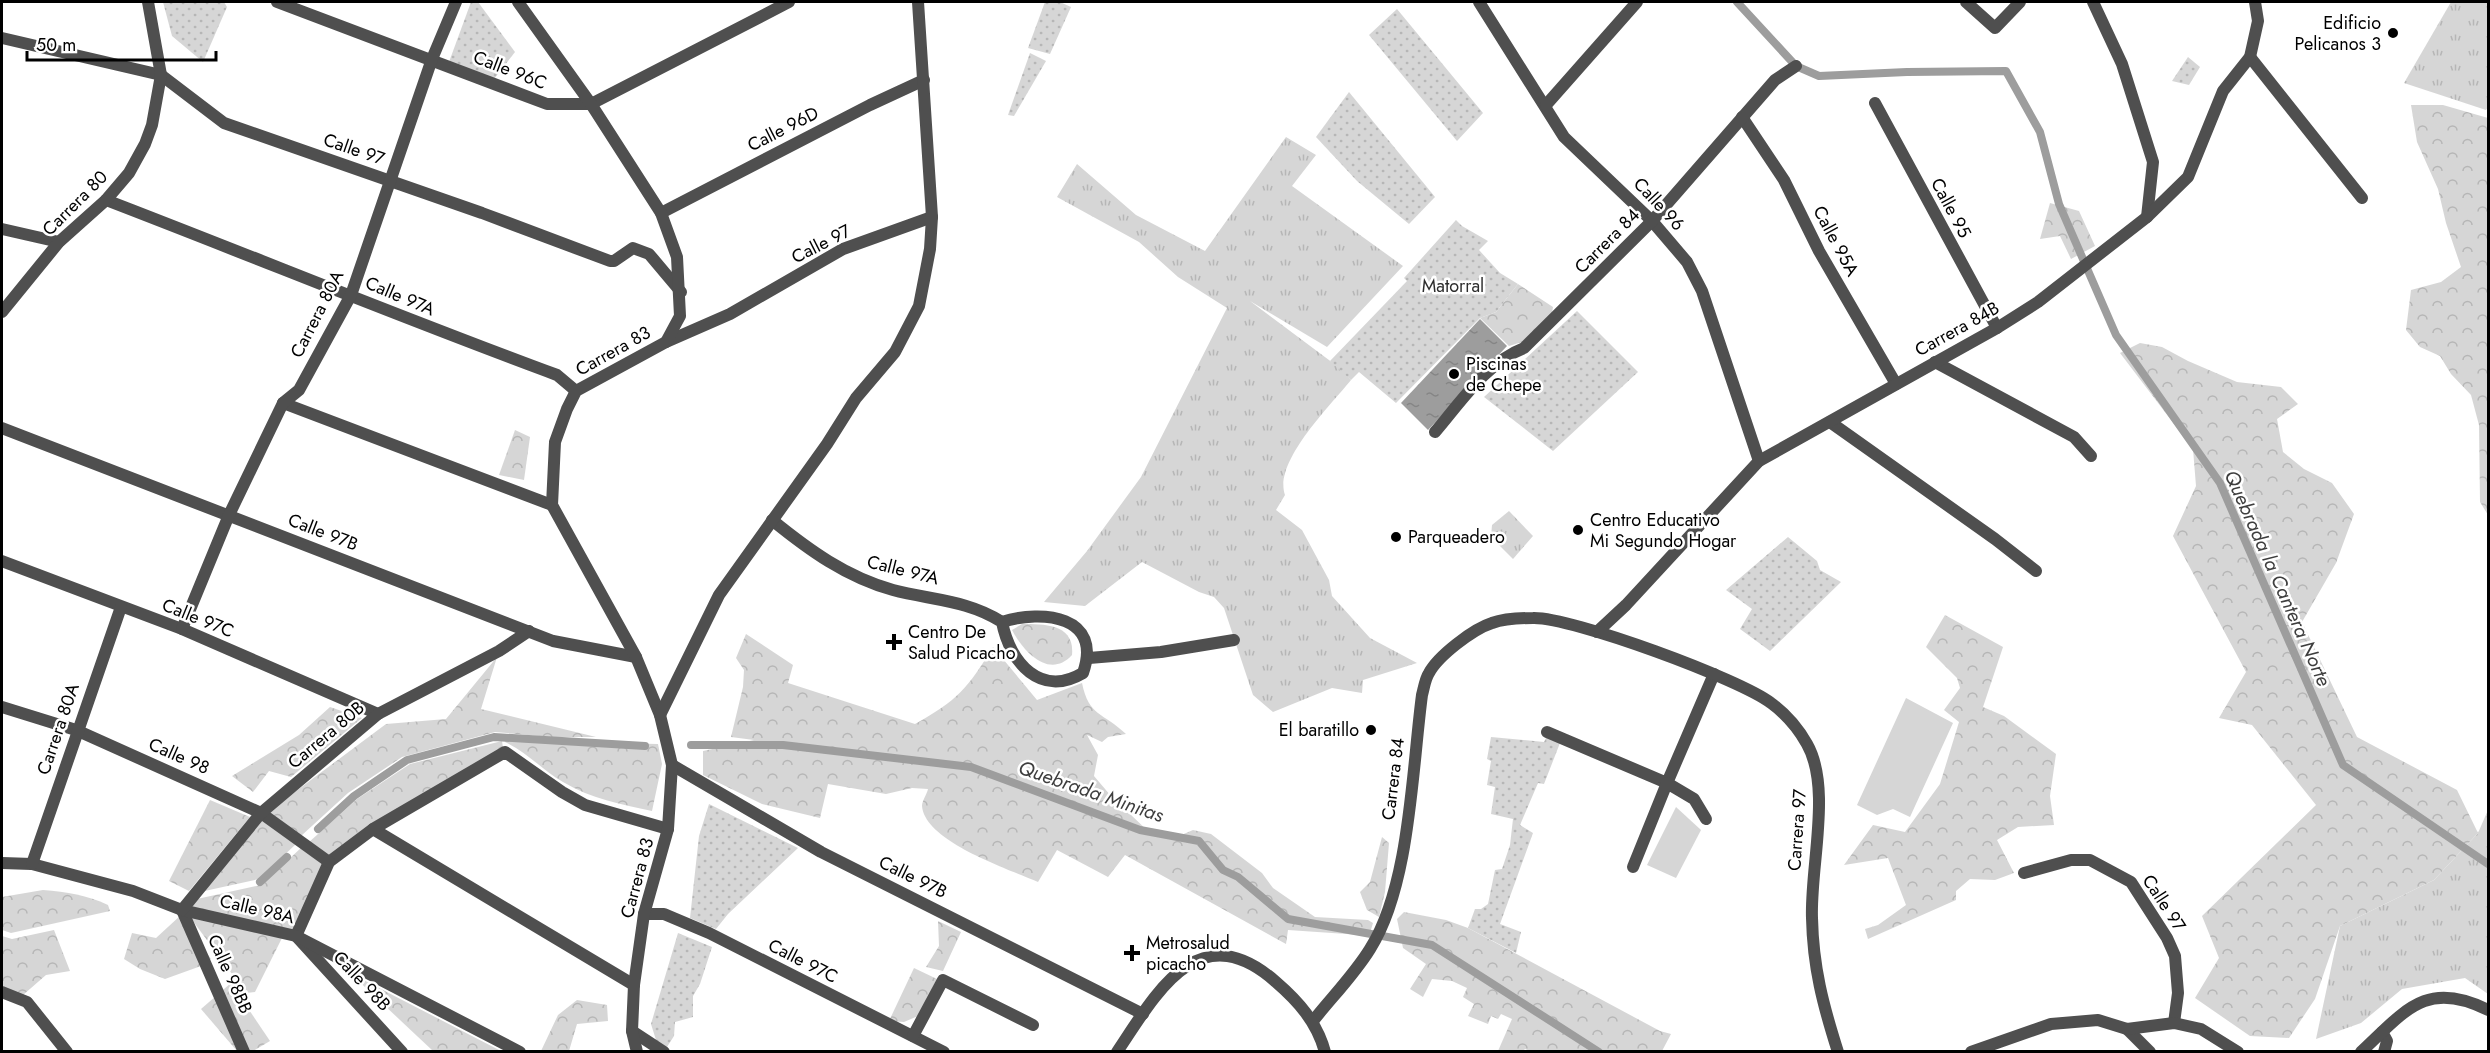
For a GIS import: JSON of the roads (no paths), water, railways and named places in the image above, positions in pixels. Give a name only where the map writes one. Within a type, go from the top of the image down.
[{"type":"street","name":"Carrera 80","points":[[2,312],[59,242],[106,200],[129,173],[145,144],[152,125],[161,75],[148,2]]},
{"type":"street","name":"Calle 96C","points":[[277,2],[547,104],[591,104],[789,2]]},
{"type":"street","name":"Carrera 80A","points":[[182,629],[229,515],[283,403],[299,390],[351,295],[432,59],[456,2]]},
{"type":"street","name":"Carrera 83","points":[[520,2],[591,104],[661,213],[677,257],[681,292],[680,316],[666,342],[576,391],[555,442],[552,505],[636,657],[660,715],[672,765],[668,830],[644,914],[634,985],[632,1031],[637,1052]]},
{"type":"street","points":[[660,715],[719,595],[827,444],[856,398],[895,352],[919,306],[930,249],[932,217],[918,2]]},
{"type":"street","name":"Calle 96","points":[[1479,2],[1546,105],[1564,137],[1652,221],[1687,262],[1702,291],[1759,461]]},
{"type":"street","points":[[1546,105],[1637,2]]},
{"type":"street","points":[[1966,2],[1995,28],[2020,2]]},
{"type":"street","points":[[2093,2],[2122,64],[2153,162],[2147,217]]},
{"type":"street","name":"Carrera 84B","points":[[1598,632],[1759,461],[1997,328],[2038,302],[2147,217],[2188,177],[2223,91],[2250,57],[2258,21],[2255,2]]},
{"type":"street","name":"Calle 97","points":[[2,38],[161,75],[224,123],[390,180],[610,261],[614,261],[633,248],[645,250],[681,292]]},
{"type":"street","points":[[2250,57],[2362,198]]},
{"type":"street","name":"Carrera 84","points":[[1435,432],[1487,374],[1509,354],[1524,348],[1652,221],[1774,80],[1796,66]]},
{"type":"street","name":"Calle 96D","points":[[661,213],[870,105],[924,80]]},
{"type":"street","name":"Calle 95","points":[[1875,103],[1997,328]]},
{"type":"street","name":"Calle 95A","points":[[1742,117],[1784,180],[1819,251],[1896,384]]},
{"type":"street","name":"Calle 97A","points":[[106,200],[351,295],[403,318],[556,375],[576,391]]},
{"type":"street","name":"Calle 97","points":[[666,342],[730,314],[843,249],[932,217]]},
{"type":"street","points":[[2,229],[59,242]]},
{"type":"street","points":[[1935,362],[2074,437],[2091,456]]},
{"type":"street","points":[[283,403],[552,505]]},
{"type":"street","points":[[1830,422],[1995,539],[2036,571]]},
{"type":"street","name":"Calle 97B","points":[[2,428],[529,631],[580,648],[636,657]]},
{"type":"street","name":"Calle 97A","points":[[772,520],[804,547],[863,581],[983,610],[1002,622]]},
{"type":"street","name":"Calle 97C","points":[[2,561],[182,629],[378,714]]},
{"type":"street","name":"Carrera 80A","points":[[32,864],[76,730],[121,607]]},
{"type":"street","points":[[1048,615],[1063,620],[1083,634],[1089,658],[1083,673],[1068,682],[1040,680],[1016,658],[1006,642],[1002,622],[1016,617],[1048,615]]},
{"type":"street","name":"Carrera 84","points":[[1313,1021],[1370,950],[1390,910],[1396,885],[1422,695],[1428,674],[1441,657],[1492,623],[1534,618],[1598,632]]},
{"type":"street","name":"Carrera 80B","points":[[182,910],[261,813],[378,714],[499,651],[529,631]]},
{"type":"street","name":"Carrera 97","points":[[1598,632],[1714,674],[1770,701],[1790,720],[1808,745],[1818,777],[1820,803],[1812,877],[1816,976],[1838,1052]]},
{"type":"street","points":[[1089,658],[1161,652],[1234,640]]},
{"type":"street","points":[[1633,867],[1714,674]]},
{"type":"street","name":"Calle 98","points":[[2,707],[76,730],[261,813],[329,862]]},
{"type":"street","points":[[1548,732],[1667,783],[1694,799],[1706,819]]},
{"type":"street","points":[[296,936],[329,862],[373,829],[505,752],[562,792],[585,805],[668,830]]},
{"type":"street","name":"Calle 97B","points":[[672,765],[821,852],[1143,1014]]},
{"type":"street","points":[[373,829],[634,985]]},
{"type":"street","name":"Calle 97","points":[[2024,873],[2071,860],[2090,860],[2131,882],[2167,938],[2175,956],[2178,993],[2174,1023]]},
{"type":"street","name":"Calle 98A","points":[[2,863],[32,864],[132,891],[182,910],[296,936],[520,1052]]},
{"type":"street","name":"Calle 98BB","points":[[182,910],[244,1052]]},
{"type":"street","name":"Calle 97C","points":[[644,914],[664,914],[709,933],[944,1052]]},
{"type":"street","name":"Calle 98B","points":[[296,936],[402,1052]]},
{"type":"street","points":[[1117,1052],[1143,1014],[1184,966],[1199,958],[1218,954],[1241,959],[1263,971],[1291,995],[1313,1021],[1325,1052]]},
{"type":"street","points":[[913,1036],[942,980],[1033,1025]]},
{"type":"street","points":[[2,992],[27,1002],[68,1052]]},
{"type":"street","points":[[2361,1052],[2409,1008],[2431,998],[2450,997],[2467,1000],[2488,1010]]},
{"type":"street","points":[[1971,1052],[2051,1024],[2098,1020],[2127,1029],[2174,1023],[2201,1029],[2233,1050]]},
{"type":"street","points":[[2127,1029],[2150,1052]]},
{"type":"street","points":[[632,1031],[664,1052]]},
{"type":"street","points":[[2382,1032],[2387,1041],[2384,1052]]},
{"type":"water","name":"Piscinas de Chepe","points":[[1480,319],[1507,346],[1428,430],[1401,403]]},
{"type":"waterway","name":"Quebrada la Cantera Norte","points":[[1737,2],[1796,66],[1819,76],[2006,71],[2040,132],[2059,204],[2116,335],[2220,483],[2343,765],[2488,864]]},
{"type":"waterway","name":"Quebrada Minitas","points":[[318,829],[354,796],[407,760],[494,737],[645,746]]},
{"type":"waterway","name":"Quebrada Minitas","points":[[691,745],[783,745],[971,767],[1140,830],[1199,841],[1223,870],[1238,877],[1288,919],[1432,945],[1599,1052]]},
{"type":"waterway","name":"Quebrada Minitas","points":[[260,882],[287,857]]},
{"type":"place","name":"Edificio Pelicanos 3","points":[[2393,33]]},
{"type":"place","name":"Piscinas de Chepe","points":[[1454,374]]},
{"type":"place","name":"Centro Educativo Mi Segundo Hogar","points":[[1578,530]]},
{"type":"place","name":"Parqueadero","points":[[1396,537]]},
{"type":"place","name":"Centro De Salud Picacho","points":[[894,642]]},
{"type":"place","name":"El baratillo","points":[[1371,730]]},
{"type":"place","name":"Metrosalud picacho","points":[[1132,953]]},
{"type":"park label","name":"Matorral","points":[[1453,286]]}]
